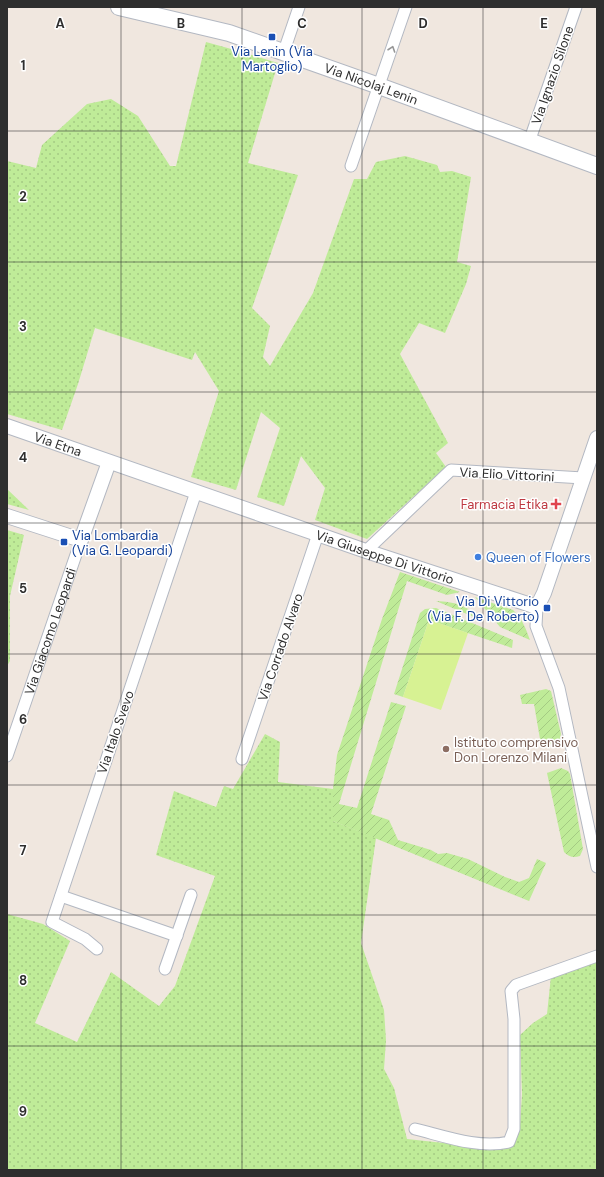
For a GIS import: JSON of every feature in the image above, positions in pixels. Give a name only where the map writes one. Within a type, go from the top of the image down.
[{"type":"main road","name":"Via Nicolaj Lenin","points":[[119,7],[229,33],[283,54],[379,86],[597,166]]},
{"type":"street","points":[[283,54],[300,7]]},
{"type":"street","points":[[351,166],[406,7]]},
{"type":"street","name":"Via Ignazio Silone","points":[[529,142],[576,7]]},
{"type":"street","name":"Via Etna","points":[[7,426],[109,462]]},
{"type":"street","points":[[597,438],[594,456],[583,478],[544,593],[536,607],[536,626],[559,688],[597,867]]},
{"type":"street","name":"Via Giuseppe Di Vittorio","points":[[109,462],[366,551],[536,607]]},
{"type":"street","name":"Via Giacomo Leopardi","points":[[7,756],[109,462]]},
{"type":"street","name":"Via Elio Vittorini","points":[[366,551],[450,470],[583,478]]},
{"type":"street","name":"Via Italo Svevo","points":[[97,949],[85,939],[52,922],[196,492]]},
{"type":"street","points":[[7,516],[81,540]]},
{"type":"street","name":"Via Corrado Alvaro","points":[[242,759],[318,534]]},
{"type":"street","points":[[165,969],[191,895]]},
{"type":"street","points":[[60,896],[177,936]]},
{"type":"street","points":[[415,1129],[473,1143],[501,1144],[509,1142],[514,1129],[514,1019],[511,992],[516,984],[597,956]]},
{"type":"green space","points":[[206,42],[278,63],[248,163],[298,175],[252,308],[270,326],[263,357],[270,366],[313,293],[354,179],[367,179],[376,162],[405,156],[437,165],[440,172],[452,171],[471,177],[457,262],[471,266],[466,284],[445,333],[419,323],[400,354],[448,443],[436,453],[446,467],[367,539],[315,520],[325,488],[301,456],[284,506],[257,497],[280,428],[261,412],[236,490],[191,477],[219,391],[195,352],[192,360],[95,328],[62,430],[7,414],[7,161],[36,168],[42,145],[87,104],[111,99],[138,116],[170,166],[176,166]]},
{"type":"green space","points":[[7,489],[29,510],[7,504]]},
{"type":"green space","points":[[7,530],[24,535],[10,596],[10,661],[7,666]]},
{"type":"green space","points":[[400,572],[460,592],[447,595],[407,581],[339,804],[357,808],[391,702],[406,706],[371,814],[389,820],[398,840],[431,850],[438,854],[447,853],[468,859],[519,882],[529,878],[537,859],[546,863],[529,901],[333,821],[333,789],[337,755],[382,619]]},
{"type":"green space","points":[[475,597],[513,610],[521,620],[530,640],[500,627]]},
{"type":"green space","points":[[436,601],[454,603],[464,607],[480,617],[481,620]]},
{"type":"green space","points":[[436,608],[513,640],[512,648],[429,620],[403,697],[394,694],[420,613],[425,609]]},
{"type":"green space","points":[[429,620],[468,633],[441,710],[403,697]]},
{"type":"green space","points":[[546,689],[551,691],[561,734],[559,742],[541,745],[534,704],[522,704],[520,695]]},
{"type":"green space","points":[[265,734],[280,742],[278,782],[333,789],[333,821],[376,838],[361,943],[384,1010],[386,1040],[384,1069],[394,1088],[407,1139],[499,1149],[514,1144],[520,1126],[522,1094],[520,1035],[533,1023],[547,1014],[551,976],[597,960],[597,1170],[7,1170],[7,914],[43,924],[70,941],[35,1023],[77,1042],[111,972],[159,1006],[175,986],[215,876],[156,855],[174,791],[216,807],[224,786],[233,789]]},
{"type":"green space","points":[[561,768],[568,771],[570,774],[583,849],[578,857],[571,857],[564,852],[547,773]]},
{"type":"place","name":"Via Lenin (Via Martoglio)","points":[[272,37]]},
{"type":"place","name":"Farmacia Etika","points":[[556,504]]},
{"type":"place","name":"Via Lombardia (Via G. Leopardi)","points":[[64,542]]},
{"type":"place","name":"Queen of Flowers","points":[[478,557]]},
{"type":"place","name":"Via Di Vittorio (Via F. De Roberto)","points":[[547,608]]},
{"type":"place","name":"Istituto comprensivo Don Lorenzo Milani","points":[[446,749]]}]
